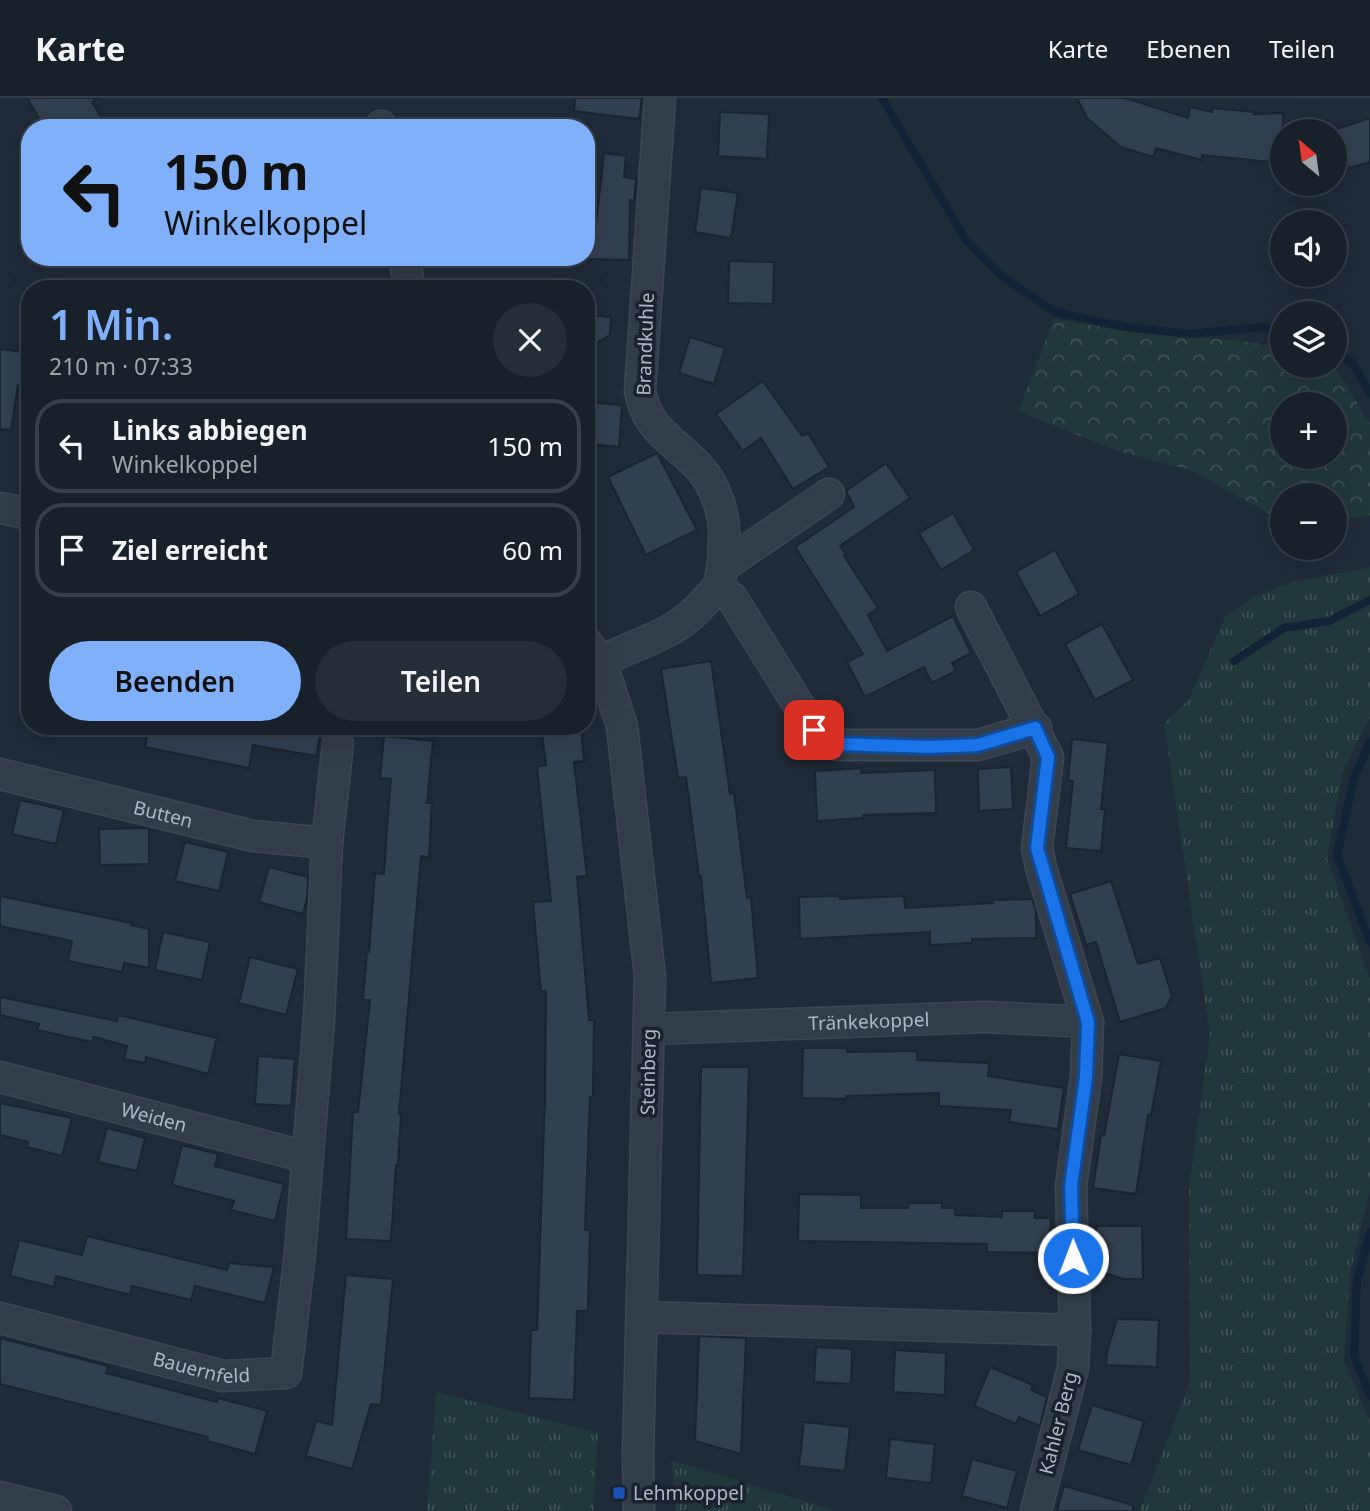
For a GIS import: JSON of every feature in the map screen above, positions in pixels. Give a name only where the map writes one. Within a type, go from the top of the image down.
[{"type":"street","name":"Brandkuhle","points":[[660,98],[640,391],[649,420],[698,466],[711,483],[721,510],[725,534],[720,577]]},
{"type":"street","points":[[595,652],[663,636],[694,615],[720,577],[829,494]]},
{"type":"street","points":[[0,508],[21,512]]},
{"type":"street","points":[[720,577],[814,730],[822,738],[838,744],[930,747],[978,745],[1035,728]]},
{"type":"street","name":"Kahler Berg","points":[[971,607],[1048,757],[1037,848],[1088,1022],[1086,1077],[1071,1186],[1075,1330],[1073,1368],[1036,1511]]},
{"type":"street","name":"Steinberg","points":[[595,655],[622,726],[650,976],[638,1454],[639,1511]]},
{"type":"street","points":[[307,1157],[319,1019],[327,843],[338,744]]},
{"type":"street","name":"Butten","points":[[0,774],[253,836],[327,843]]},
{"type":"street","name":"Tränkekoppel","points":[[649,1029],[985,1017],[1088,1022]]},
{"type":"street","name":"Weiden","points":[[0,1077],[307,1157]]},
{"type":"street","name":"Bauernfeld","points":[[0,1318],[223,1376],[286,1374],[300,1253],[307,1157]]},
{"type":"street","points":[[642,1317],[1075,1330]]},
{"type":"street","points":[[0,1497],[56,1511]]},
{"type":"green space","points":[[1054,319],[1128,331],[1270,346],[1270,378],[1342,378],[1370,425],[1370,515],[1347,518],[1347,483],[1270,483],[1270,514],[1191,470],[1120,452],[1018,411]]},
{"type":"green space","points":[[1370,567],[1370,716],[1342,775],[1327,859],[1370,979],[1370,1190],[1350,1273],[1344,1361],[1370,1422],[1370,1511],[1140,1511],[1190,1381],[1189,1187],[1210,1034],[1164,724],[1189,699],[1225,617],[1251,598],[1293,582]]},
{"type":"green space","points":[[436,1392],[598,1433],[593,1511],[427,1511]]},
{"type":"green space","points":[[671,1460],[836,1511],[677,1511]]},
{"type":"building","points":[[27,98],[98,98],[92,102],[102,119],[40,119]]},
{"type":"building","points":[[575,98],[642,98],[639,119],[574,111]]},
{"type":"building","points":[[1077,98],[1125,98],[1188,118],[1190,107],[1212,112],[1213,108],[1255,112],[1254,114],[1283,113],[1283,119],[1270,119],[1270,162],[1202,155],[1201,160],[1156,148],[1153,157],[1121,147],[1087,118]]},
{"type":"building","points":[[720,112],[769,114],[767,159],[718,156]]},
{"type":"building","points":[[1370,118],[1370,162],[1349,168],[1348,125]]},
{"type":"building","points":[[604,153],[626,156],[624,177],[636,179],[634,201],[630,200],[629,260],[595,259]]},
{"type":"building","points":[[701,188],[738,193],[731,238],[695,232]]},
{"type":"building","points":[[729,261],[774,262],[773,304],[728,303]]},
{"type":"building","points":[[595,316],[611,317],[610,335],[595,344]]},
{"type":"building","points":[[690,337],[725,348],[714,384],[679,373]]},
{"type":"building","points":[[0,349],[21,352],[21,385],[18,385],[11,430],[0,429]]},
{"type":"building","points":[[763,381],[802,436],[808,433],[829,467],[793,489],[761,438],[743,451],[716,414]]},
{"type":"building","points":[[595,403],[622,405],[619,447],[595,444]]},
{"type":"building","points":[[657,453],[697,530],[646,555],[608,477]]},
{"type":"building","points":[[886,463],[910,498],[840,546],[878,608],[868,615],[887,651],[953,616],[971,653],[952,663],[956,671],[932,683],[924,667],[865,697],[847,662],[863,654],[795,547],[854,507],[846,491]]},
{"type":"building","points":[[953,513],[974,550],[941,570],[919,533]]},
{"type":"building","points":[[1055,550],[1079,594],[1040,616],[1016,572]]},
{"type":"building","points":[[1102,624],[1133,680],[1095,700],[1065,644]]},
{"type":"building","points":[[711,661],[730,794],[734,793],[747,898],[751,897],[758,978],[711,983],[701,876],[699,877],[686,777],[678,778],[661,669]]},
{"type":"building","points":[[147,735],[320,735],[316,756],[253,745],[249,768],[145,747]]},
{"type":"building","points":[[542,735],[582,735],[584,761],[574,762],[587,876],[577,877],[589,1020],[594,1020],[593,1097],[590,1097],[585,1230],[590,1230],[588,1311],[577,1311],[574,1400],[529,1398],[531,1330],[537,1330],[546,991],[541,992],[533,902],[551,901],[537,767],[546,765]]},
{"type":"building","points":[[384,736],[433,741],[427,803],[432,803],[429,857],[421,856],[391,1241],[346,1239],[353,1112],[358,1112],[370,1000],[363,1000],[375,873],[384,874],[391,779],[380,778]]},
{"type":"building","points":[[1072,739],[1108,743],[1101,809],[1105,809],[1101,851],[1066,848],[1073,781],[1068,780]]},
{"type":"building","points":[[1011,767],[1013,809],[979,811],[978,769]]},
{"type":"building","points":[[861,768],[861,773],[935,770],[936,813],[863,815],[863,818],[817,821],[815,771]]},
{"type":"building","points":[[20,800],[64,810],[56,844],[12,834]]},
{"type":"building","points":[[149,828],[149,864],[100,865],[99,829]]},
{"type":"building","points":[[185,842],[228,852],[219,891],[175,881]]},
{"type":"building","points":[[269,867],[308,877],[303,914],[259,902]]},
{"type":"building","points":[[1111,881],[1138,964],[1160,958],[1172,996],[1166,1008],[1120,1022],[1096,942],[1086,945],[1070,894]]},
{"type":"building","points":[[0,896],[132,923],[131,925],[149,929],[149,968],[124,963],[122,972],[68,961],[72,941],[0,926]]},
{"type":"building","points":[[840,896],[840,899],[904,896],[905,908],[1032,899],[1036,910],[1036,938],[972,939],[972,943],[930,945],[930,932],[800,939],[799,897]]},
{"type":"building","points":[[163,932],[210,942],[202,980],[155,970]]},
{"type":"building","points":[[250,957],[298,969],[286,1015],[239,1003]]},
{"type":"building","points":[[0,997],[117,1021],[118,1015],[217,1038],[208,1074],[146,1057],[145,1063],[124,1059],[127,1046],[94,1037],[92,1042],[37,1030],[39,1024],[0,1015]]},
{"type":"building","points":[[803,1048],[847,1048],[847,1052],[917,1051],[917,1060],[989,1063],[988,1076],[1064,1088],[1058,1129],[1009,1122],[1011,1110],[939,1106],[939,1093],[846,1096],[846,1099],[802,1098]]},
{"type":"building","points":[[1119,1054],[1161,1061],[1151,1115],[1148,1115],[1136,1194],[1093,1188],[1101,1135],[1104,1136]]},
{"type":"building","points":[[258,1056],[295,1059],[291,1106],[255,1104]]},
{"type":"building","points":[[701,1067],[749,1067],[743,1276],[697,1275]]},
{"type":"building","points":[[0,1103],[72,1118],[62,1156],[27,1147],[28,1142],[0,1135]]},
{"type":"building","points":[[107,1128],[145,1138],[137,1171],[98,1162]]},
{"type":"building","points":[[182,1145],[218,1154],[215,1166],[284,1184],[275,1221],[231,1210],[234,1201],[172,1185]]},
{"type":"building","points":[[799,1194],[861,1195],[861,1208],[908,1208],[909,1203],[942,1203],[942,1208],[955,1208],[955,1215],[1002,1217],[1002,1211],[1035,1211],[1035,1218],[1051,1218],[1050,1253],[987,1252],[987,1244],[798,1241]]},
{"type":"building","points":[[1096,1226],[1142,1226],[1143,1279],[1123,1279],[1097,1270]]},
{"type":"building","points":[[87,1236],[227,1270],[229,1263],[274,1267],[265,1303],[195,1286],[191,1300],[132,1286],[130,1295],[56,1276],[54,1287],[10,1276],[19,1240],[82,1255]]},
{"type":"building","points":[[346,1275],[393,1279],[381,1405],[371,1404],[352,1469],[306,1456],[316,1421],[332,1425]]},
{"type":"building","points":[[1117,1319],[1159,1320],[1157,1367],[1106,1365]]},
{"type":"building","points":[[699,1336],[746,1338],[741,1454],[695,1441]]},
{"type":"building","points":[[0,1338],[108,1366],[106,1373],[217,1402],[218,1398],[267,1411],[255,1454],[207,1441],[208,1437],[0,1384]]},
{"type":"building","points":[[816,1347],[852,1349],[851,1384],[814,1382]]},
{"type":"building","points":[[895,1350],[946,1353],[945,1395],[893,1392]]},
{"type":"building","points":[[990,1367],[1033,1385],[1031,1390],[1047,1397],[1040,1426],[1019,1417],[1016,1424],[974,1406]]},
{"type":"building","points":[[1092,1405],[1144,1421],[1131,1465],[1078,1450]]},
{"type":"building","points":[[804,1422],[850,1427],[845,1471],[799,1466]]},
{"type":"building","points":[[890,1439],[935,1444],[931,1483],[886,1478]]},
{"type":"building","points":[[972,1459],[1017,1471],[1007,1508],[962,1496]]},
{"type":"building","points":[[1064,1486],[1133,1505],[1133,1511],[1057,1511]]},
{"type":"waterway","points":[[882,98],[965,239],[1003,277],[1055,312],[1125,327],[1190,334],[1270,328]]},
{"type":"waterway","points":[[1347,359],[1354,365],[1370,394]]},
{"type":"waterway","points":[[1234,661],[1284,628],[1329,621],[1370,600]]},
{"type":"waterway","points":[[1370,742],[1354,778],[1337,855],[1370,942]]},
{"type":"waterway","points":[[1370,1232],[1357,1281],[1354,1357],[1370,1396]]},
{"type":"place","name":"Lehmkoppel","points":[[619,1493]]},
{"type":"route","points":[[814,730],[822,738],[838,744],[930,747],[978,745],[1035,728],[1048,757],[1037,848],[1088,1022],[1086,1077],[1071,1186],[1073,1258]]}]
